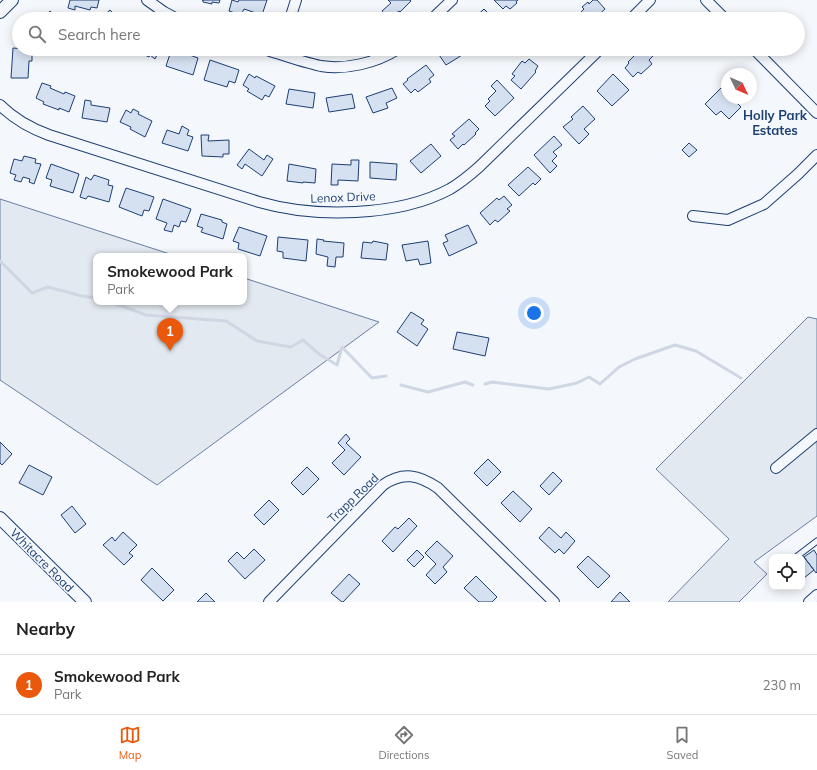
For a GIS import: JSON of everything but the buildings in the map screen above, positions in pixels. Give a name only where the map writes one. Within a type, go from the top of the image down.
[{"type":"street","points":[[0,12],[12,0]]},
{"type":"street","points":[[147,0],[164,12]]},
{"type":"street","points":[[292,12],[296,0]]},
{"type":"street","points":[[439,12],[452,0]]},
{"type":"street","points":[[638,12],[650,0]]},
{"type":"street","points":[[706,0],[718,12]]},
{"type":"street","points":[[292,56],[312,64],[336,67],[354,66],[385,56]]},
{"type":"street","name":"Lenox Drive","points":[[0,105],[17,120],[35,130],[259,202],[304,211],[329,213],[354,212],[385,209],[413,203],[444,192],[466,179],[593,56]]},
{"type":"street","points":[[761,56],[817,113]]},
{"type":"street","points":[[693,216],[728,220],[764,204],[817,155]]},
{"type":"street","points":[[776,468],[817,434]]},
{"type":"street","name":"Trapp Road","points":[[269,602],[383,485],[390,480],[408,476],[418,477],[438,488],[554,602]]},
{"type":"street","name":"Whitacre Road","points":[[0,518],[85,602]]},
{"type":"street","points":[[809,602],[817,595]]},
{"type":"lane","points":[[800,554],[817,541]]},
{"type":"shaded area","points":[[0,199],[167,253],[93,253],[93,305],[247,305],[247,279],[379,322],[157,485],[0,380]]},
{"type":"shaded area","points":[[808,317],[817,319],[817,516],[754,562],[767,574],[739,602],[668,602],[729,539],[656,469]]},
{"type":"waterway","points":[[0,261],[32,293],[48,287],[93,298]]},
{"type":"waterway","points":[[119,305],[146,315],[226,321],[257,341],[291,347],[303,340],[319,354],[337,365],[342,347],[372,378],[386,376]]},
{"type":"waterway","points":[[485,384],[492,382],[549,389],[577,383],[589,377],[600,384],[619,367],[635,359],[675,345],[696,351],[741,378]]},
{"type":"waterway","points":[[401,385],[428,392],[465,382],[473,385]]},
{"type":"place","name":"Smokewood Park","points":[[170,351]]},
{"type":"district","name":"Holly Park Estates","points":[[775,122]]}]
